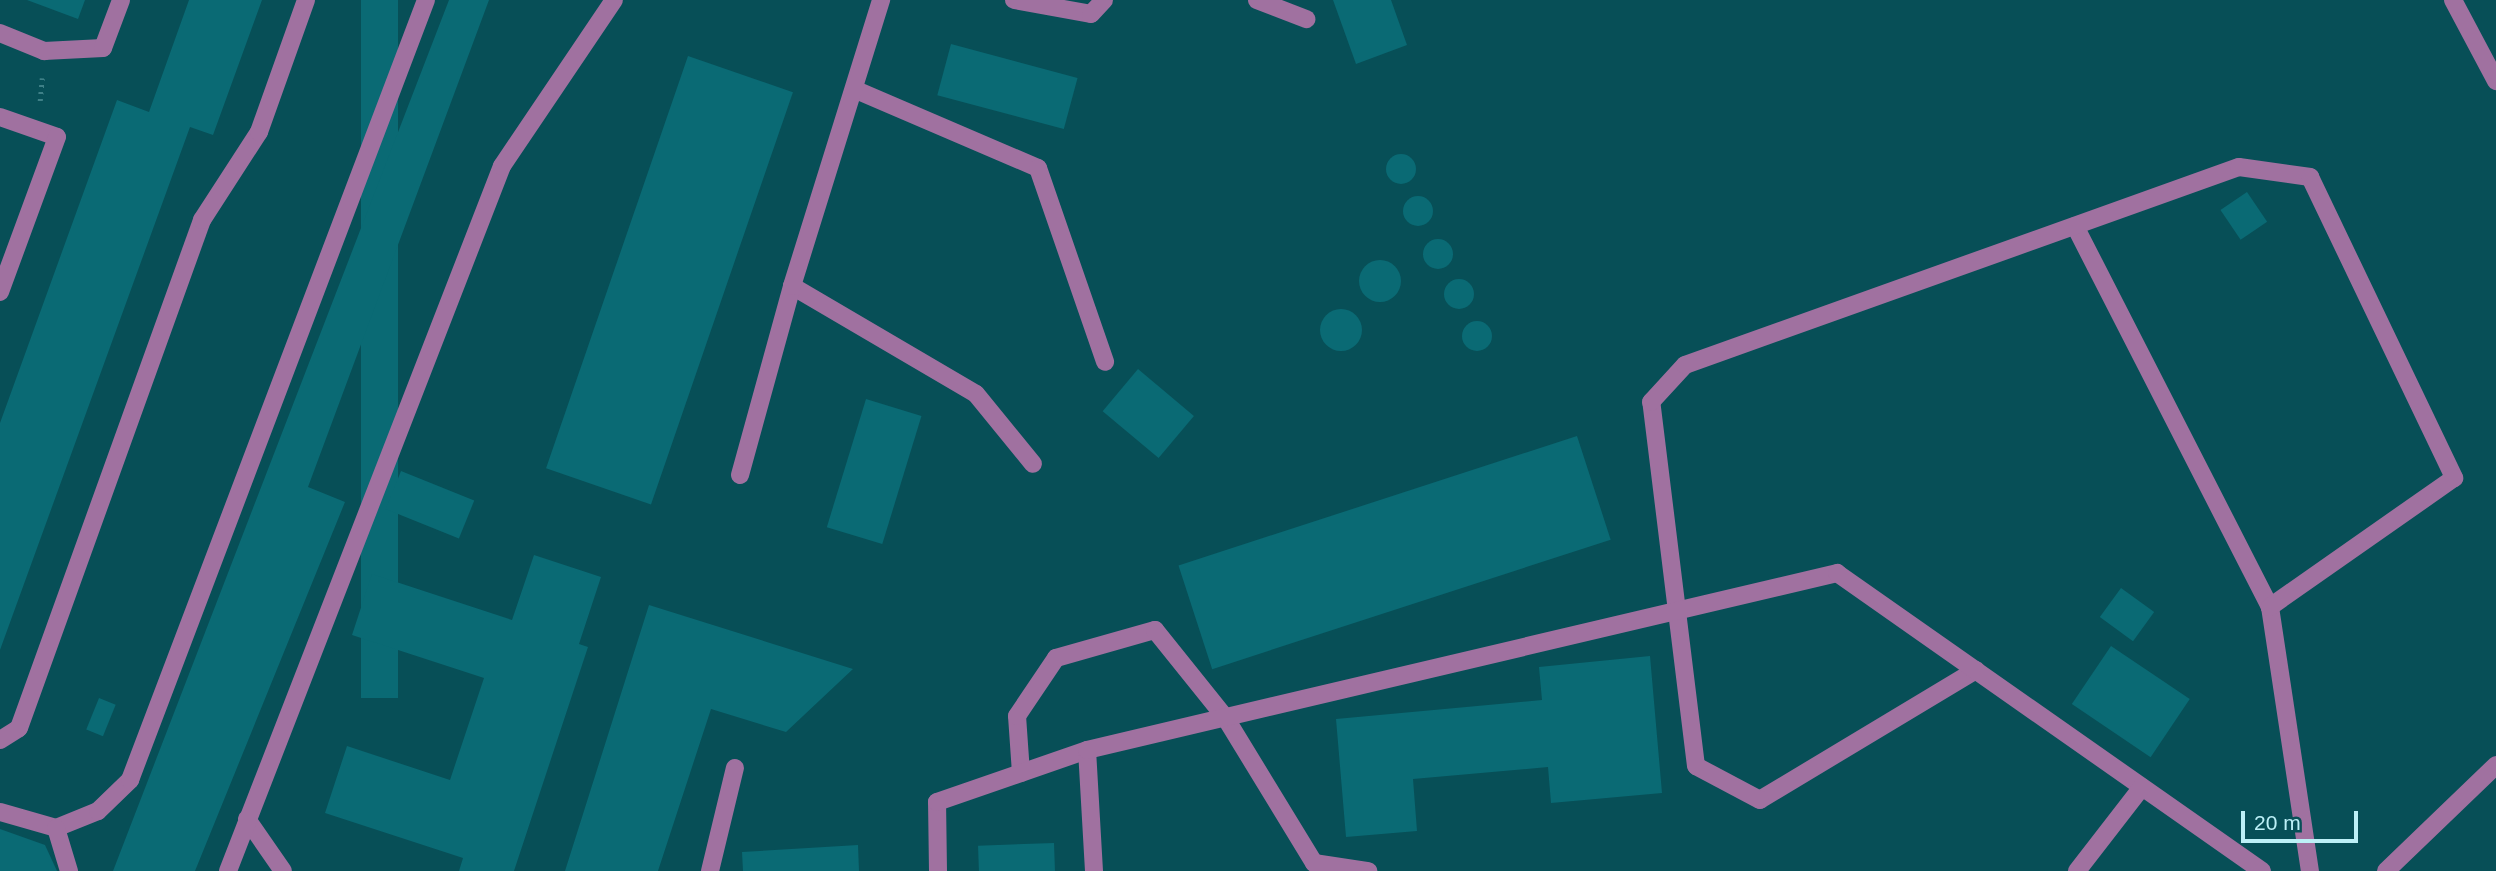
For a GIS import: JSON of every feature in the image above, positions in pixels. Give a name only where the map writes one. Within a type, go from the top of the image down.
[{"type":"lane","points":[[0,33],[44,51],[103,48],[121,0]]},
{"type":"lane","points":[[0,740],[19,728],[202,220],[259,132],[306,0]]},
{"type":"lane","points":[[0,812],[56,828],[98,811],[130,780],[426,0]]},
{"type":"lane","points":[[228,871],[502,166],[614,0]]},
{"type":"lane","points":[[740,475],[792,286],[856,90],[881,0]]},
{"type":"lane","points":[[1014,0],[1091,14],[1104,0]]},
{"type":"lane","points":[[1257,0],[1306,19]]},
{"type":"lane","points":[[2453,0],[2496,81]]},
{"type":"lane","points":[[856,90],[1038,168],[1105,362]]},
{"type":"lane","points":[[0,117],[57,137],[0,292]]},
{"type":"lane","points":[[1976,670],[1760,800],[1696,766],[1651,402],[1685,365],[2239,167],[2310,177],[2454,478],[2270,607]]},
{"type":"lane","points":[[2075,226],[2270,607],[2310,871]]},
{"type":"lane","points":[[792,286],[976,394],[1033,464]]},
{"type":"lane","points":[[938,871],[937,802],[1087,750],[1837,573],[2262,871]]},
{"type":"lane","points":[[1021,773],[1017,716],[1056,658],[1155,630],[1225,718],[1314,863],[1368,871]]},
{"type":"lane","points":[[1087,750],[1094,871]]},
{"type":"lane","points":[[2386,871],[2496,765]]},
{"type":"lane","points":[[710,871],[735,768]]},
{"type":"lane","points":[[2077,871],[2142,787]]},
{"type":"lane","points":[[247,819],[283,871]]},
{"type":"lane","points":[[56,828],[69,871]]},
{"type":"path","points":[[38,130],[44,51]]},
{"type":"building","points":[[27,0],[85,0],[78,19]]},
{"type":"building","points":[[189,0],[262,0],[213,135],[190,127],[0,650],[0,423],[117,100],[149,112]]},
{"type":"building","points":[[361,0],[398,0],[398,698],[361,698]]},
{"type":"building","points":[[449,0],[489,0],[308,487],[345,502],[195,871],[113,871]]},
{"type":"building","points":[[1333,0],[1391,0],[1407,45],[1356,64]]},
{"type":"building","points":[[951,44],[1078,78],[1064,129],[937,95]]},
{"type":"building","points":[[688,56],[793,92],[651,504],[546,468]]},
{"type":"building","points":[[1401,154],[1412,158],[1416,169],[1412,180],[1401,184],[1390,180],[1386,169],[1390,158]]},
{"type":"building","points":[[2247,192],[2267,222],[2241,240],[2220,210]]},
{"type":"building","points":[[1418,196],[1424,197],[1432,205],[1432,217],[1424,225],[1418,226],[1412,225],[1404,217],[1403,211],[1404,205],[1412,197]]},
{"type":"building","points":[[1438,239],[1449,243],[1453,254],[1449,265],[1438,269],[1427,265],[1423,254],[1427,243]]},
{"type":"building","points":[[1380,260],[1395,266],[1401,281],[1395,296],[1380,302],[1365,296],[1359,281],[1365,266]]},
{"type":"building","points":[[1459,279],[1470,283],[1474,294],[1470,305],[1459,309],[1448,305],[1444,294],[1448,283]]},
{"type":"building","points":[[1341,309],[1356,315],[1362,330],[1356,345],[1341,351],[1326,345],[1320,330],[1326,315]]},
{"type":"building","points":[[1477,321],[1488,325],[1492,336],[1488,347],[1477,351],[1466,347],[1462,336],[1466,325]]},
{"type":"building","points":[[1138,369],[1194,416],[1159,458],[1103,411]]},
{"type":"building","points":[[866,399],[921,416],[882,544],[827,527]]},
{"type":"building","points":[[1577,436],[1611,540],[1212,669],[1179,565]]},
{"type":"building","points":[[401,471],[474,501],[459,539],[386,509]]},
{"type":"building","points":[[534,555],[601,577],[579,644],[588,647],[514,871],[459,871],[463,858],[325,813],[347,746],[450,780],[484,678],[352,635],[372,574],[512,620]]},
{"type":"building","points":[[2121,588],[2154,612],[2133,641],[2100,617]]},
{"type":"building","points":[[649,605],[853,669],[786,732],[711,709],[658,871],[565,871]]},
{"type":"building","points":[[2111,646],[2190,699],[2151,757],[2072,704]]},
{"type":"building","points":[[1650,656],[1662,793],[1551,803],[1548,767],[1413,779],[1417,831],[1346,837],[1336,719],[1542,700],[1539,667]]},
{"type":"building","points":[[99,698],[116,705],[103,736],[86,730]]},
{"type":"building","points":[[0,829],[45,845],[57,871],[0,871]]},
{"type":"building","points":[[1054,843],[1055,871],[979,871],[978,846]]},
{"type":"building","points":[[858,845],[859,871],[743,871],[742,852]]}]
